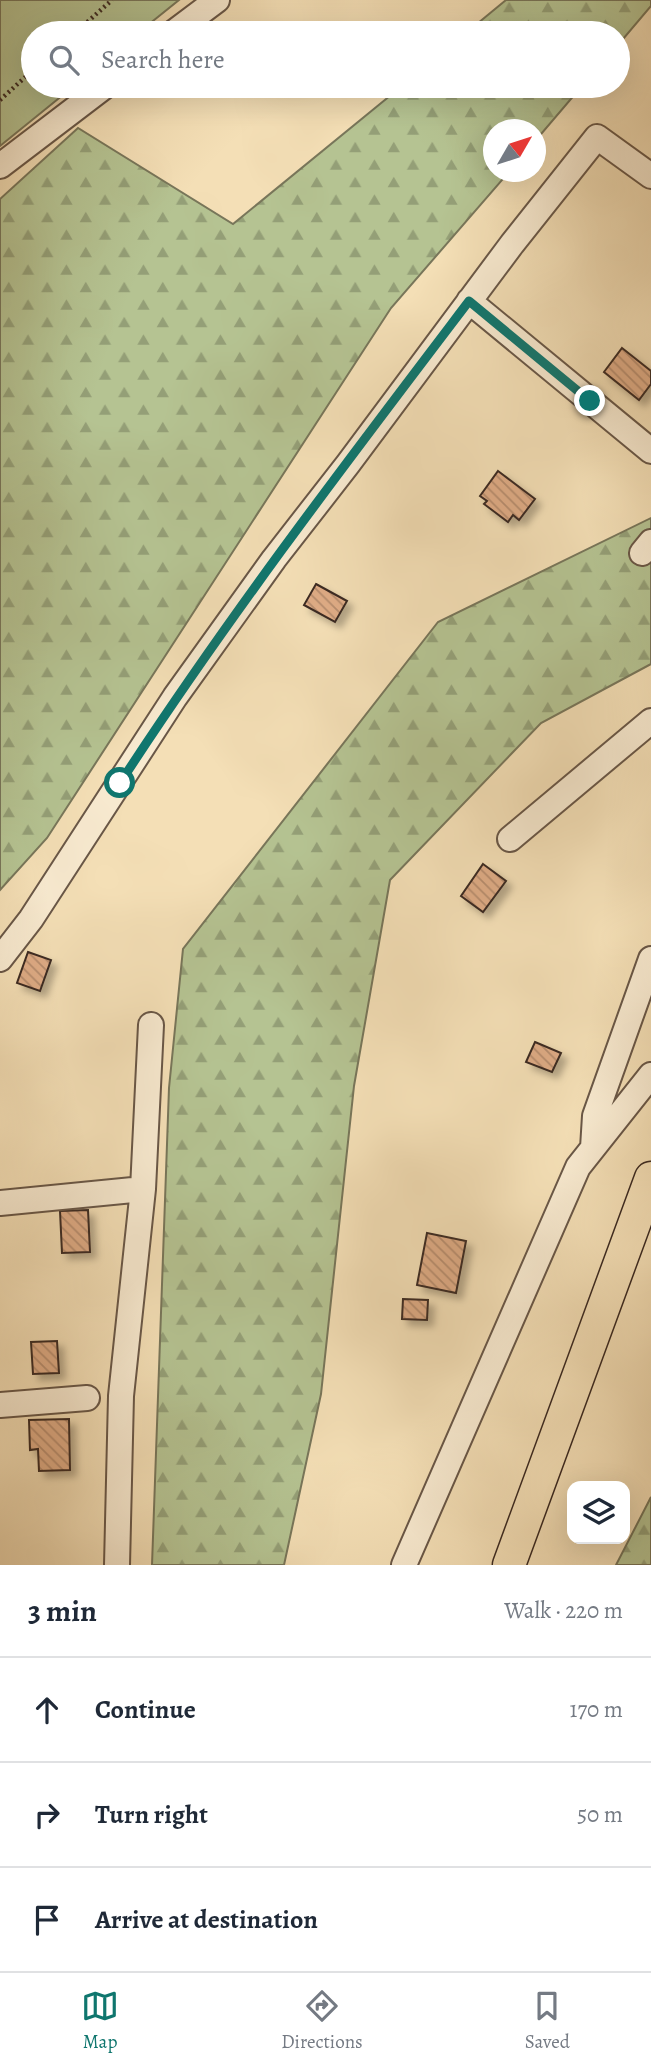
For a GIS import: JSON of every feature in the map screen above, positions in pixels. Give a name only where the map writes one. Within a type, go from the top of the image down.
[{"type":"main road","points":[[509,1565],[651,1178]]},
{"type":"street","points":[[189,21],[217,0]]},
{"type":"street","points":[[0,166],[89,98]]},
{"type":"street","points":[[0,959],[32,919],[190,676],[274,559],[597,137],[651,176]]},
{"type":"street","points":[[469,301],[651,451]]},
{"type":"street","points":[[510,839],[651,721]]},
{"type":"street","points":[[593,1148],[595,1116],[651,959]]},
{"type":"street","points":[[117,1565],[121,1396],[143,1189],[151,1025]]},
{"type":"street","points":[[404,1565],[578,1167],[651,1075]]},
{"type":"street","points":[[0,1203],[143,1189]]},
{"type":"street","points":[[0,1405],[88,1398]]},
{"type":"path","points":[[88,21],[112,0]]},
{"type":"path","points":[[0,100],[21,81]]},
{"type":"green space","points":[[0,0],[179,0],[153,21],[21,21],[21,98],[59,98],[0,146]]},
{"type":"green space","points":[[506,0],[651,0],[651,6],[630,31],[630,21],[481,21]]},
{"type":"green space","points":[[387,98],[572,98],[546,128],[546,119],[483,119],[483,182],[500,182],[391,308],[47,838],[0,890],[0,199],[78,128],[233,224]]},
{"type":"green space","points":[[651,518],[651,664],[541,723],[390,880],[354,1086],[321,1394],[284,1565],[152,1565],[169,1088],[183,949],[438,622]]},
{"type":"green space","points":[[651,1497],[651,1565],[616,1565],[627,1544],[630,1544],[630,1538]]},
{"type":"building","points":[[622,348],[651,371],[651,384],[639,400],[604,372]]},
{"type":"building","points":[[498,471],[535,499],[519,520],[513,515],[508,522],[484,504],[487,501],[480,496]]},
{"type":"building","points":[[316,584],[347,601],[335,622],[304,605]]},
{"type":"building","points":[[483,864],[506,881],[483,912],[461,896]]},
{"type":"building","points":[[28,952],[51,960],[40,991],[17,983]]},
{"type":"building","points":[[535,1042],[561,1053],[552,1072],[526,1062]]},
{"type":"building","points":[[88,1210],[90,1252],[62,1253],[60,1211]]},
{"type":"building","points":[[427,1233],[466,1241],[456,1293],[417,1285]]},
{"type":"building","points":[[403,1299],[428,1300],[427,1320],[402,1319]]},
{"type":"building","points":[[57,1341],[59,1373],[33,1374],[31,1342]]},
{"type":"building","points":[[69,1419],[70,1470],[39,1471],[38,1449],[30,1450],[29,1420]]},
{"type":"route","points":[[120,783],[175,697],[274,559],[469,301],[590,401]]}]
